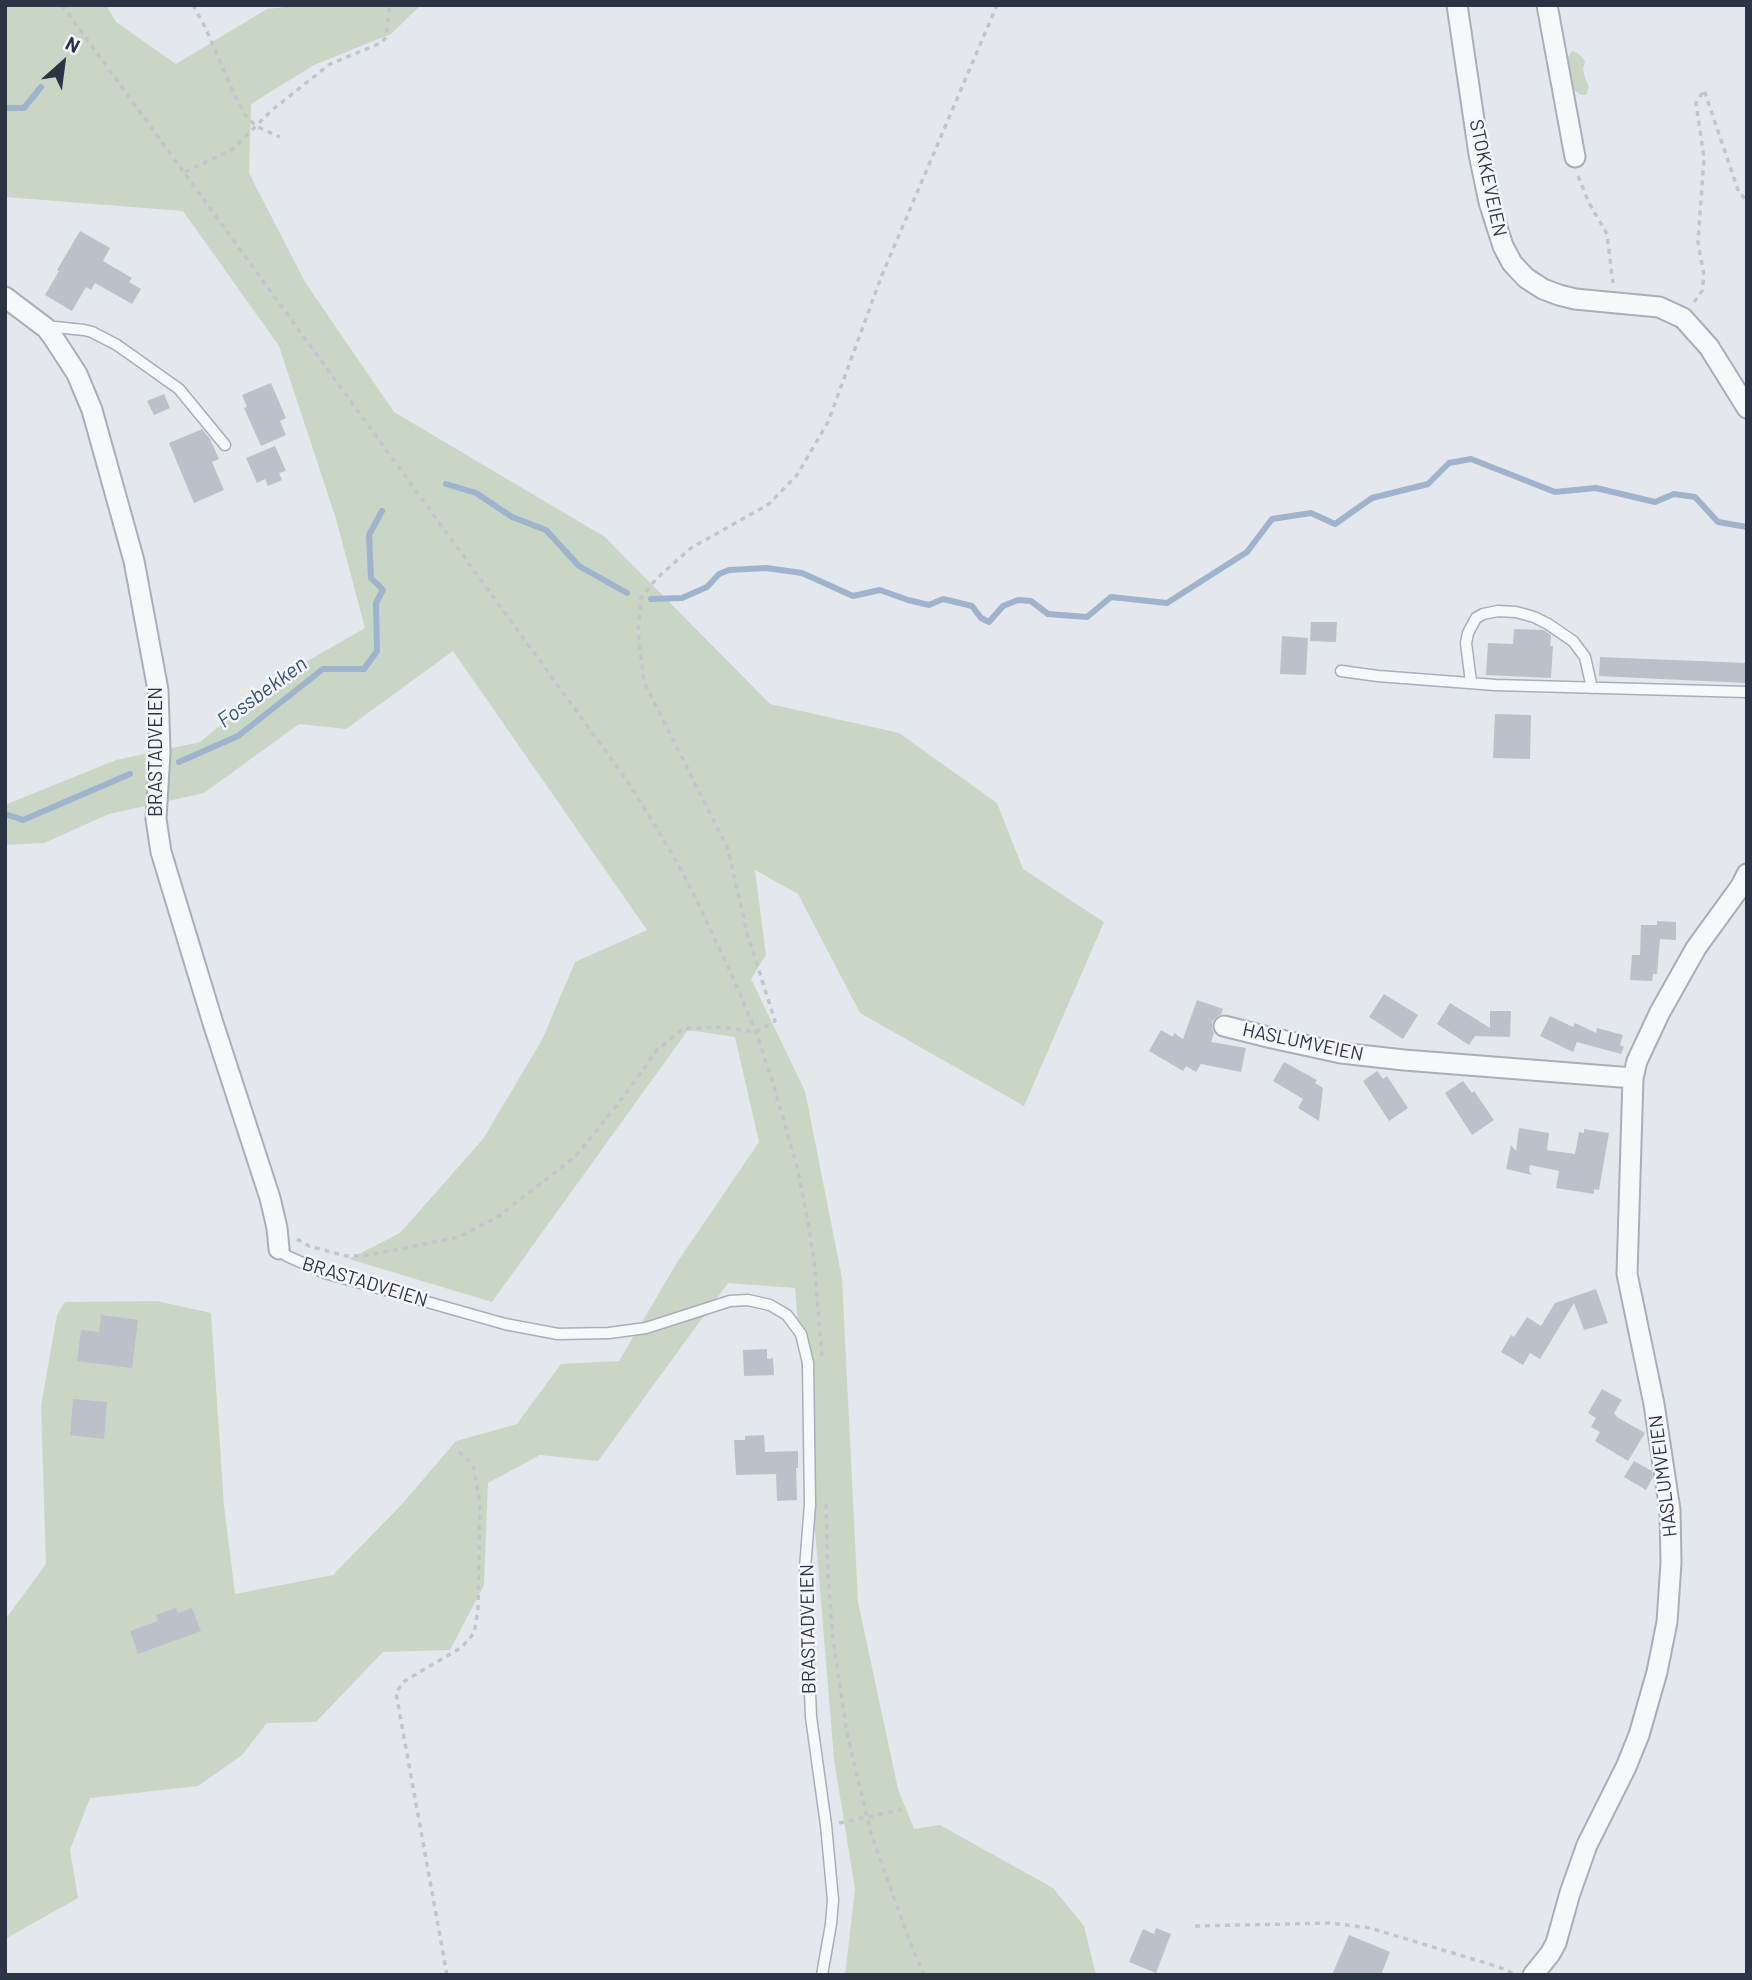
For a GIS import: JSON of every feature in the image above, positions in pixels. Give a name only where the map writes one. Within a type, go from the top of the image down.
[{"type":"street","name":"STOKKEVEIEN","points":[[1457,5],[1482,166],[1494,222],[1513,263],[1525,278],[1559,295],[1659,307],[1683,318],[1709,347],[1747,408]]},
{"type":"street","points":[[1547,5],[1575,157]]},
{"type":"street","name":"BRASTADVEIEN","points":[[5,297],[46,328],[77,374],[92,410],[134,561],[158,690],[160,732],[156,819],[161,852],[262,1172],[277,1228],[279,1249]]},
{"type":"street","name":"HASLUMVEIEN","points":[[1533,1975],[1556,1943],[1582,1857],[1639,1735],[1657,1672],[1667,1622],[1671,1563],[1670,1510],[1654,1404],[1626,1273],[1633,1078],[1637,1061],[1660,1012],[1696,948],[1747,874]]},
{"type":"street","name":"HASLUMVEIEN","points":[[1224,1026],[1341,1053],[1633,1078]]},
{"type":"lane","points":[[46,328],[84,330],[117,345],[178,389],[225,445]]},
{"type":"lane","points":[[1471,682],[1466,643],[1468,633],[1476,618],[1498,611],[1534,617],[1573,641],[1585,657],[1592,688]]},
{"type":"lane","points":[[1341,671],[1378,677],[1495,685],[1747,692]]},
{"type":"lane","name":"BRASTADVEIEN","points":[[279,1249],[287,1256],[325,1273],[505,1324],[558,1334],[609,1334],[646,1328],[730,1301],[748,1300],[770,1305],[787,1315],[801,1334],[808,1363],[810,1504],[805,1569],[811,1717],[833,1900],[822,1975]]},
{"type":"path","points":[[62,5],[630,785],[694,894],[755,1032],[789,1138],[809,1228],[823,1365]]},
{"type":"path","points":[[193,5],[246,116],[256,126],[280,137]]},
{"type":"path","points":[[185,173],[233,149],[272,110],[330,64],[381,43],[386,37],[390,5]]},
{"type":"path","points":[[277,1228],[309,1246],[346,1256],[364,1256],[458,1237],[499,1216],[576,1156],[657,1050],[683,1030],[720,1027],[755,1032],[775,1021],[747,933],[728,849],[644,681],[638,631],[642,598],[656,579],[691,548],[769,504],[797,475],[828,422],[881,275],[996,5]]},
{"type":"path","points":[[1683,318],[1702,291],[1704,276],[1698,242],[1704,158],[1696,103],[1704,90],[1739,193],[1747,200]]},
{"type":"path","points":[[1575,157],[1572,161],[1589,203],[1607,234],[1615,303]]},
{"type":"path","points":[[446,1975],[396,1693],[403,1682],[462,1647],[474,1633],[478,1610],[480,1505],[474,1469],[457,1450]]},
{"type":"path","points":[[826,1501],[833,1640],[847,1734],[875,1845],[924,1975]]},
{"type":"path","points":[[839,1823],[904,1809]]},
{"type":"path","points":[[1195,1926],[1331,1923],[1370,1928],[1500,1967],[1516,1975]]},
{"type":"green space","points":[[5,5],[106,5],[116,22],[176,64],[267,9],[304,5],[421,5],[391,34],[314,65],[251,104],[249,173],[305,282],[394,412],[605,537],[770,704],[899,733],[997,803],[1023,869],[1104,922],[1024,1106],[860,1013],[798,894],[755,870],[766,955],[751,979],[805,1091],[842,1278],[858,1602],[898,1789],[914,1829],[940,1825],[1053,1888],[1084,1926],[1096,1975],[845,1975],[855,1889],[834,1759],[795,1288],[728,1283],[598,1461],[540,1455],[488,1483],[484,1585],[450,1650],[383,1652],[316,1722],[267,1723],[242,1755],[198,1786],[90,1798],[70,1850],[78,1898],[5,1939],[5,1620],[46,1564],[41,1406],[57,1315],[65,1302],[157,1301],[211,1313],[224,1506],[235,1594],[333,1575],[403,1503],[456,1441],[517,1424],[561,1364],[619,1361],[678,1261],[759,1142],[735,1037],[688,1030],[492,1302],[349,1259],[400,1233],[483,1139],[542,1040],[575,962],[647,930],[453,651],[346,729],[299,724],[204,793],[109,814],[44,843],[5,845],[5,803],[116,760],[200,742],[278,678],[365,628],[336,519],[279,346],[183,211],[5,197]]},
{"type":"green space","points":[[1572,51],[1585,61],[1583,69],[1589,87],[1586,95],[1581,95],[1567,85],[1563,65]]},
{"type":"building","points":[[80,231],[110,248],[103,261],[132,278],[129,282],[141,289],[132,304],[95,283],[91,290],[86,287],[72,311],[45,295]]},
{"type":"building","points":[[271,383],[286,418],[280,421],[286,435],[261,446],[244,408],[247,407],[242,395]]},
{"type":"building","points":[[164,394],[170,408],[154,415],[147,401]]},
{"type":"building","points":[[202,429],[219,459],[212,462],[224,490],[194,503],[169,443]]},
{"type":"building","points":[[275,446],[286,471],[279,473],[282,480],[268,486],[265,479],[257,483],[246,458]]},
{"type":"building","points":[[1311,622],[1337,622],[1336,642],[1310,641]]},
{"type":"building","points":[[1514,629],[1543,630],[1551,635],[1551,678],[1486,675],[1488,643],[1513,644]]},
{"type":"building","points":[[1282,636],[1308,638],[1306,675],[1280,674]]},
{"type":"building","points":[[1600,657],[1746,663],[1745,683],[1599,676]]},
{"type":"building","points":[[1495,714],[1531,715],[1530,759],[1493,758]]},
{"type":"building","points":[[1657,921],[1676,922],[1676,940],[1660,939],[1657,974],[1653,974],[1652,981],[1630,980],[1632,955],[1640,955],[1641,925],[1657,925]]},
{"type":"building","points":[[1384,994],[1418,1015],[1403,1039],[1369,1017]]},
{"type":"building","points":[[1197,1000],[1223,1009],[1212,1022],[1214,1033],[1211,1042],[1246,1048],[1241,1072],[1201,1064],[1196,1072],[1186,1066],[1183,1071],[1149,1051],[1161,1030],[1173,1037],[1174,1033],[1183,1039]]},
{"type":"building","points":[[1450,1003],[1490,1028],[1490,1011],[1511,1011],[1510,1037],[1475,1036],[1469,1045],[1437,1024]]},
{"type":"building","points":[[1550,1016],[1573,1027],[1575,1023],[1596,1033],[1597,1028],[1623,1035],[1620,1045],[1624,1047],[1621,1054],[1577,1042],[1573,1052],[1540,1036]]},
{"type":"building","points":[[1284,1062],[1317,1080],[1315,1083],[1323,1088],[1319,1121],[1298,1108],[1303,1099],[1273,1081]]},
{"type":"building","points":[[1377,1071],[1383,1079],[1387,1076],[1408,1108],[1389,1121],[1363,1081]]},
{"type":"building","points":[[1463,1081],[1472,1093],[1474,1091],[1494,1120],[1472,1135],[1445,1093]]},
{"type":"building","points":[[1519,1128],[1549,1133],[1547,1150],[1575,1154],[1579,1132],[1584,1133],[1584,1129],[1609,1133],[1599,1190],[1594,1189],[1594,1194],[1556,1188],[1559,1171],[1530,1165],[1529,1171],[1532,1175],[1506,1169],[1511,1145],[1516,1151]]},
{"type":"building","points":[[1596,1289],[1608,1323],[1584,1330],[1574,1303],[1540,1359],[1530,1353],[1523,1365],[1501,1352],[1511,1335],[1514,1337],[1527,1317],[1541,1326],[1555,1303]]},
{"type":"building","points":[[101,1315],[138,1320],[132,1368],[77,1361],[81,1330],[99,1332]]},
{"type":"building","points":[[767,1349],[767,1359],[773,1358],[774,1375],[744,1376],[743,1350]]},
{"type":"building","points":[[1602,1389],[1622,1400],[1614,1413],[1617,1417],[1645,1433],[1628,1461],[1595,1441],[1600,1432],[1591,1427],[1596,1418],[1588,1413]]},
{"type":"building","points":[[73,1399],[107,1402],[104,1439],[70,1435]]},
{"type":"building","points":[[764,1435],[765,1452],[798,1451],[797,1500],[777,1501],[776,1474],[736,1475],[734,1440],[745,1440],[745,1436]]},
{"type":"building","points":[[1634,1461],[1652,1471],[1653,1477],[1646,1490],[1624,1477]]},
{"type":"building","points":[[176,1608],[178,1613],[192,1608],[201,1631],[138,1654],[130,1631],[158,1621],[156,1615]]},
{"type":"building","points":[[1156,1928],[1171,1934],[1156,1973],[1129,1962],[1143,1929],[1154,1934]]},
{"type":"building","points":[[1349,1935],[1390,1952],[1381,1975],[1332,1975]]},
{"type":"waterway","points":[[5,108],[24,108],[41,87]]},
{"type":"waterway","name":"Fossbekken","points":[[651,599],[682,598],[707,587],[719,574],[729,570],[766,568],[802,573],[853,596],[880,590],[929,605],[943,599],[972,606],[981,618],[989,622],[1003,606],[1018,600],[1031,601],[1048,614],[1087,617],[1111,597],[1167,603],[1247,552],[1272,519],[1311,513],[1335,524],[1372,498],[1428,484],[1449,463],[1471,459],[1555,492],[1596,488],[1655,502],[1674,494],[1695,497],[1718,522],[1747,527]]},
{"type":"waterway","name":"Fossbekken","points":[[446,484],[476,493],[512,517],[546,530],[579,566],[627,593]]},
{"type":"waterway","name":"Fossbekken","points":[[179,762],[238,736],[323,669],[364,669],[377,651],[376,603],[383,590],[371,578],[369,535],[382,511]]},
{"type":"waterway","name":"Fossbekken","points":[[5,814],[23,820],[130,774]]}]
